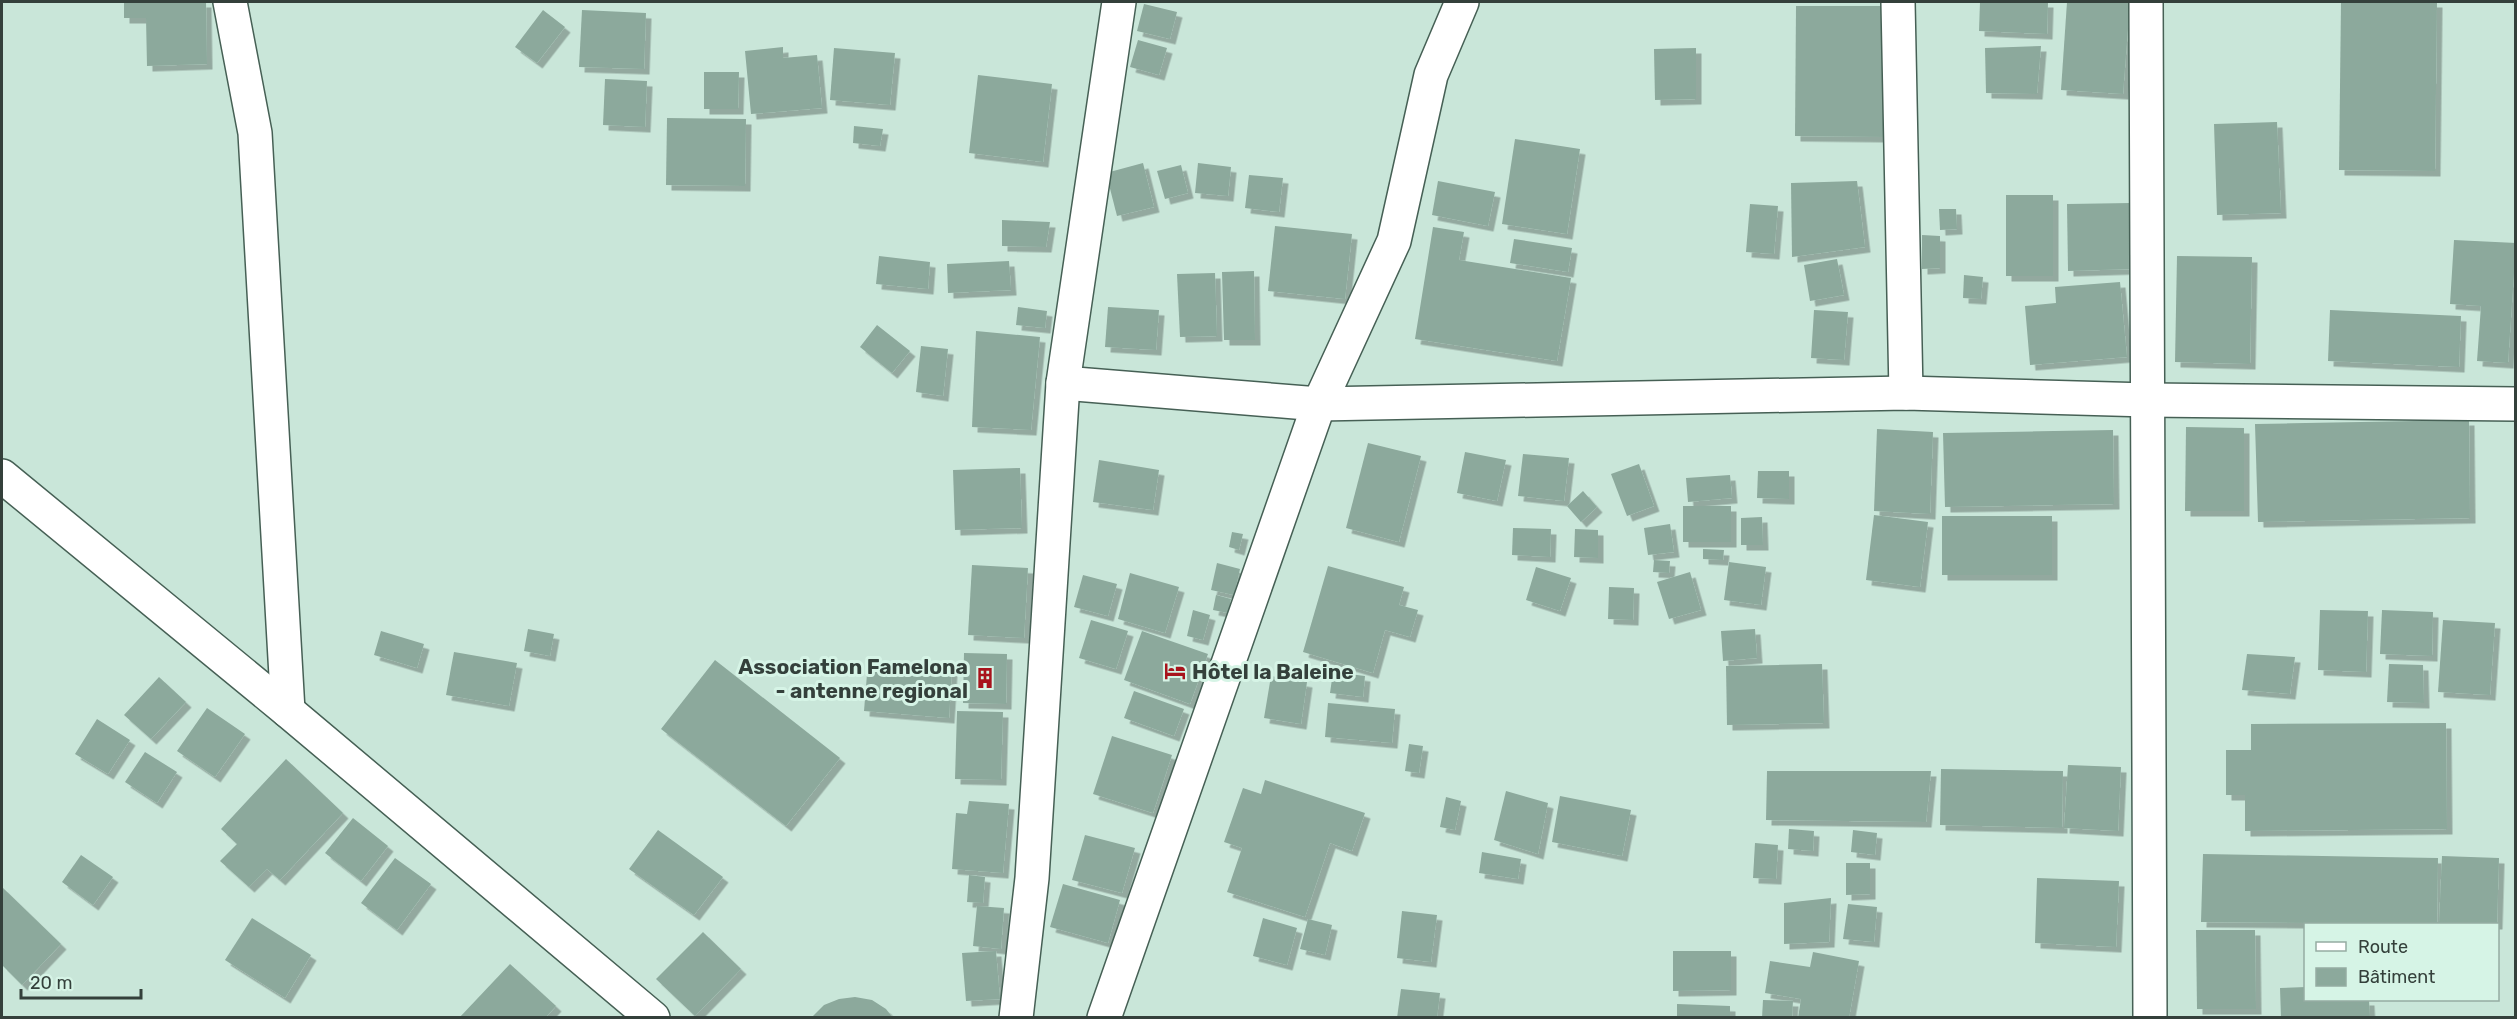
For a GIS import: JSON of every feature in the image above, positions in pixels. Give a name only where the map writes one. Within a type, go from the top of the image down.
[{"type":"street","points":[[230,2],[255,132],[288,711]]},
{"type":"street","points":[[1016,1017],[1032,878],[1064,383],[1119,2]]},
{"type":"street","points":[[1104,1017],[1319,404],[1394,241],[1431,75],[1462,2]]},
{"type":"street","points":[[1898,2],[1906,393]]},
{"type":"street","points":[[2146,2],[2150,1017]]},
{"type":"street","points":[[1064,383],[1319,404],[1906,393],[2148,400],[2516,404]]},
{"type":"street","points":[[2,476],[288,711],[653,1017]]},
{"type":"building","points":[[124,2],[206,2],[207,64],[147,66],[146,18],[124,18]]},
{"type":"building","points":[[1980,2],[2048,2],[2047,34],[1979,31]]},
{"type":"building","points":[[2067,2],[2130,2],[2123,94],[2061,90]]},
{"type":"building","points":[[2341,2],[2437,2],[2435,171],[2339,170]]},
{"type":"building","points":[[1144,4],[1177,12],[1170,39],[1137,31]]},
{"type":"building","points":[[1796,6],[1886,6],[1885,137],[1795,136]]},
{"type":"building","points":[[543,10],[565,27],[537,63],[515,47]]},
{"type":"building","points":[[582,10],[646,13],[644,69],[579,67]]},
{"type":"building","points":[[1138,40],[1167,48],[1159,75],[1130,67]]},
{"type":"building","points":[[2041,46],[2037,94],[1986,93],[1985,48]]},
{"type":"building","points":[[783,47],[783,58],[817,55],[822,108],[751,114],[745,51]]},
{"type":"building","points":[[834,48],[895,53],[890,105],[830,100]]},
{"type":"building","points":[[1696,48],[1696,99],[1655,100],[1654,49]]},
{"type":"building","points":[[704,72],[739,72],[738,109],[704,109]]},
{"type":"building","points":[[978,75],[1052,84],[1043,162],[969,153]]},
{"type":"building","points":[[605,79],[647,81],[645,127],[603,125]]},
{"type":"building","points":[[667,118],[746,119],[745,186],[666,185]]},
{"type":"building","points":[[2277,122],[2281,213],[2217,215],[2214,124]]},
{"type":"building","points":[[854,126],[883,129],[880,146],[853,143]]},
{"type":"building","points":[[1515,139],[1580,149],[1567,234],[1502,224]]},
{"type":"building","points":[[1143,163],[1154,207],[1117,216],[1106,173]]},
{"type":"building","points":[[1198,163],[1231,167],[1228,196],[1195,193]]},
{"type":"building","points":[[1181,165],[1188,193],[1165,199],[1157,171]]},
{"type":"building","points":[[1249,175],[1283,178],[1279,212],[1245,208]]},
{"type":"building","points":[[1438,181],[1495,192],[1488,226],[1432,215]]},
{"type":"building","points":[[1857,181],[1865,247],[1792,257],[1791,183]]},
{"type":"building","points":[[2006,195],[2053,195],[2053,276],[2006,276]]},
{"type":"building","points":[[2131,203],[2132,269],[2068,271],[2067,204]]},
{"type":"building","points":[[1750,204],[1778,206],[1774,254],[1746,252]]},
{"type":"building","points":[[1939,209],[1956,209],[1957,229],[1940,230]]},
{"type":"building","points":[[1002,220],[1050,222],[1046,247],[1002,246]]},
{"type":"building","points":[[1275,226],[1352,234],[1345,299],[1268,291]]},
{"type":"building","points":[[1433,227],[1464,232],[1459,260],[1571,278],[1557,361],[1415,339]]},
{"type":"building","points":[[1922,235],[1940,236],[1940,268],[1922,269]]},
{"type":"building","points":[[1514,239],[1572,248],[1568,272],[1510,263]]},
{"type":"building","points":[[2454,240],[2516,243],[2508,363],[2477,361],[2481,306],[2450,304]]},
{"type":"building","points":[[879,256],[930,262],[928,289],[876,284]]},
{"type":"building","points":[[2177,256],[2252,257],[2250,364],[2175,362]]},
{"type":"building","points":[[1837,259],[1844,295],[1810,301],[1804,265]]},
{"type":"building","points":[[1009,261],[1011,290],[948,293],[947,264]]},
{"type":"building","points":[[1254,271],[1255,340],[1224,340],[1222,272]]},
{"type":"building","points":[[1215,273],[1217,336],[1180,337],[1177,274]]},
{"type":"building","points":[[1964,275],[1983,277],[1981,299],[1963,298]]},
{"type":"building","points":[[2120,282],[2127,357],[2030,365],[2025,306],[2056,303],[2055,287]]},
{"type":"building","points":[[1018,307],[1047,311],[1045,328],[1016,325]]},
{"type":"building","points":[[1108,307],[1159,310],[1156,350],[1105,347]]},
{"type":"building","points":[[1814,310],[1848,312],[1844,360],[1811,358]]},
{"type":"building","points":[[2330,310],[2461,316],[2459,367],[2328,361]]},
{"type":"building","points":[[877,325],[910,351],[892,373],[860,347]]},
{"type":"building","points":[[976,331],[1040,337],[1031,430],[972,427]]},
{"type":"building","points":[[921,346],[948,349],[943,396],[916,392]]},
{"type":"building","points":[[2469,420],[2470,518],[2258,522],[2255,424]]},
{"type":"building","points":[[2186,427],[2244,428],[2244,511],[2185,511]]},
{"type":"building","points":[[1877,429],[1933,432],[1930,514],[1874,511]]},
{"type":"building","points":[[2113,430],[2114,504],[1945,507],[1943,433]]},
{"type":"building","points":[[1368,443],[1421,456],[1399,542],[1346,528]]},
{"type":"building","points":[[1465,452],[1506,460],[1497,501],[1457,493]]},
{"type":"building","points":[[1523,454],[1569,458],[1564,501],[1518,496]]},
{"type":"building","points":[[1099,460],[1159,470],[1153,510],[1093,502]]},
{"type":"building","points":[[1639,464],[1654,506],[1627,516],[1611,474]]},
{"type":"building","points":[[1020,468],[1022,528],[955,530],[953,470]]},
{"type":"building","points":[[1758,471],[1789,471],[1789,499],[1757,498]]},
{"type":"building","points":[[1730,475],[1732,498],[1688,502],[1686,478]]},
{"type":"building","points":[[1583,491],[1597,507],[1581,522],[1567,506]]},
{"type":"building","points":[[1683,506],[1731,506],[1731,542],[1683,542]]},
{"type":"building","points":[[1874,515],[1928,522],[1920,587],[1866,580]]},
{"type":"building","points":[[1942,516],[2052,516],[2052,575],[1942,575]]},
{"type":"building","points":[[1762,517],[1763,545],[1741,545],[1741,518]]},
{"type":"building","points":[[1670,524],[1674,552],[1648,555],[1644,528]]},
{"type":"building","points":[[1513,528],[1551,529],[1550,557],[1512,555]]},
{"type":"building","points":[[1575,529],[1598,530],[1598,558],[1574,557]]},
{"type":"building","points":[[1232,532],[1243,534],[1239,550],[1229,547]]},
{"type":"building","points":[[1703,549],[1724,550],[1723,560],[1703,559]]},
{"type":"building","points":[[1654,560],[1670,561],[1669,573],[1653,572]]},
{"type":"building","points":[[1729,562],[1766,567],[1761,605],[1724,600]]},
{"type":"building","points":[[1217,563],[1240,569],[1234,595],[1211,590]]},
{"type":"building","points":[[972,565],[1028,568],[1024,638],[968,635]]},
{"type":"building","points":[[1328,566],[1404,587],[1399,605],[1418,610],[1410,637],[1385,630],[1373,673],[1303,652]]},
{"type":"building","points":[[1536,567],[1571,578],[1560,611],[1526,600]]},
{"type":"building","points":[[1690,572],[1701,610],[1669,619],[1657,582]]},
{"type":"building","points":[[1130,573],[1179,587],[1165,633],[1118,619]]},
{"type":"building","points":[[1083,575],[1117,584],[1108,616],[1074,607]]},
{"type":"building","points":[[1609,587],[1634,588],[1633,620],[1608,619]]},
{"type":"building","points":[[1216,595],[1231,599],[1228,613],[1213,610]]},
{"type":"building","points":[[1193,610],[1210,615],[1203,640],[1187,636]]},
{"type":"building","points":[[2320,610],[2368,611],[2366,672],[2318,670]]},
{"type":"building","points":[[2382,610],[2433,612],[2432,656],[2380,654]]},
{"type":"building","points":[[1091,620],[1128,631],[1116,669],[1079,658]]},
{"type":"building","points":[[2443,620],[2495,623],[2490,695],[2438,692]]},
{"type":"building","points":[[528,629],[554,634],[550,656],[524,651]]},
{"type":"building","points":[[1755,629],[1757,658],[1723,661],[1721,631]]},
{"type":"building","points":[[381,631],[424,644],[417,668],[374,655]]},
{"type":"building","points":[[1142,631],[1208,654],[1190,704],[1124,680]]},
{"type":"building","points":[[454,652],[517,663],[509,706],[446,695]]},
{"type":"building","name":"Association Famelona - antenne regional","points":[[964,653],[1007,654],[1006,704],[963,703]]},
{"type":"building","points":[[2247,654],[2295,657],[2290,694],[2242,690]]},
{"type":"building","points":[[715,660],[840,758],[786,826],[661,729]]},
{"type":"building","points":[[868,662],[952,669],[949,718],[864,711]]},
{"type":"building","points":[[1822,664],[1824,723],[1727,725],[1726,666]]},
{"type":"building","points":[[2389,664],[2423,665],[2424,703],[2387,702]]},
{"type":"building","points":[[1333,672],[1365,676],[1363,697],[1330,693]]},
{"type":"building","points":[[1271,676],[1307,682],[1301,724],[1264,718]]},
{"type":"building","points":[[159,677],[186,702],[151,739],[124,715]]},
{"type":"building","points":[[1134,691],[1184,709],[1174,736],[1124,718]]},
{"type":"building","points":[[1328,703],[1395,709],[1392,743],[1325,737]]},
{"type":"building","points":[[207,708],[245,734],[215,777],[177,751]]},
{"type":"building","points":[[957,711],[1003,712],[1001,780],[955,779]]},
{"type":"building","points":[[97,719],[130,740],[108,774],[75,754]]},
{"type":"building","points":[[2446,723],[2447,829],[2245,831],[2245,795],[2226,795],[2226,750],[2251,750],[2251,724]]},
{"type":"building","points":[[1112,736],[1172,755],[1153,813],[1093,794]]},
{"type":"building","points":[[1409,744],[1423,746],[1419,773],[1405,771]]},
{"type":"building","points":[[145,752],[177,772],[157,803],[125,782]]},
{"type":"building","points":[[286,759],[343,813],[280,880],[267,869],[249,887],[220,861],[237,844],[221,829]]},
{"type":"building","points":[[2068,765],[2121,767],[2118,831],[2064,828]]},
{"type":"building","points":[[1941,769],[2063,771],[2062,828],[1940,825]]},
{"type":"building","points":[[1767,771],[1931,771],[1926,822],[1766,820]]},
{"type":"building","points":[[1265,780],[1365,813],[1352,851],[1330,843],[1305,917],[1227,892],[1242,848],[1224,842],[1243,788],[1261,794]]},
{"type":"building","points":[[1506,791],[1548,803],[1538,854],[1494,840]]},
{"type":"building","points":[[1560,796],[1631,810],[1622,856],[1552,842]]},
{"type":"building","points":[[1446,797],[1461,801],[1455,830],[1440,827]]},
{"type":"building","points":[[969,801],[1009,804],[1003,873],[952,869],[956,813],[967,814]]},
{"type":"building","points":[[353,818],[388,846],[361,881],[325,853]]},
{"type":"building","points":[[1789,829],[1814,831],[1813,851],[1788,849]]},
{"type":"building","points":[[658,830],[723,877],[694,915],[629,869]]},
{"type":"building","points":[[1853,830],[1877,833],[1875,855],[1851,852]]},
{"type":"building","points":[[1085,835],[1135,848],[1122,893],[1072,880]]},
{"type":"building","points":[[1755,843],[1778,845],[1776,879],[1753,878]]},
{"type":"building","points":[[1482,852],[1521,859],[1518,879],[1479,873]]},
{"type":"building","points":[[2203,854],[2438,858],[2437,923],[2201,922]]},
{"type":"building","points":[[81,855],[113,877],[93,905],[62,882]]},
{"type":"building","points":[[2442,856],[2499,858],[2497,923],[2439,923]]},
{"type":"building","points":[[395,858],[431,884],[397,930],[361,903]]},
{"type":"building","points":[[1846,863],[1870,863],[1870,894],[1846,895]]},
{"type":"building","points":[[969,875],[985,877],[983,903],[967,902]]},
{"type":"building","points":[[2037,878],[2119,881],[2116,947],[2035,943]]},
{"type":"building","points":[[1063,884],[1120,900],[1108,943],[1050,927]]},
{"type":"building","points":[[2,887],[61,944],[22,985],[2,965]]},
{"type":"building","points":[[1831,898],[1829,942],[1784,944],[1784,903]]},
{"type":"building","points":[[1848,904],[1877,907],[1874,942],[1843,939]]},
{"type":"building","points":[[977,906],[1004,908],[1001,949],[973,946]]},
{"type":"building","points":[[1402,911],[1437,915],[1431,962],[1397,958]]},
{"type":"building","points":[[252,918],[311,955],[285,998],[225,960]]},
{"type":"building","points":[[1263,918],[1297,928],[1287,965],[1253,956]]},
{"type":"building","points":[[1308,919],[1332,925],[1325,955],[1300,949]]},
{"type":"building","points":[[2196,930],[2255,930],[2256,1009],[2197,1009]]},
{"type":"building","points":[[703,932],[741,969],[695,1016],[656,979]]},
{"type":"building","points":[[996,951],[1000,999],[966,1001],[962,953]]},
{"type":"building","points":[[1673,951],[1731,951],[1731,990],[1673,991]]},
{"type":"building","points":[[1813,952],[1859,961],[1849,1018],[1798,1018],[1801,999],[1765,993],[1770,961],[1810,967]]},
{"type":"building","points":[[510,964],[556,1006],[545,1018],[459,1018]]},
{"type":"building","points":[[2304,987],[2304,1001],[2369,1001],[2370,1018],[2281,1018],[2280,988]]},
{"type":"building","points":[[1401,989],[1440,993],[1437,1018],[1397,1018]]},
{"type":"building","points":[[855,997],[872,1000],[886,1009],[893,1018],[811,1018],[824,1005],[839,999]]},
{"type":"building","points":[[1763,1000],[1793,1001],[1792,1018],[1762,1018]]},
{"type":"building","points":[[1677,1004],[1730,1006],[1730,1018],[1677,1018]]},
{"type":"place","name":"Hôtel la Baleine","points":[[1175,671]]},
{"type":"place","name":"Association Famelona - antenne regional","points":[[985,678]]}]
